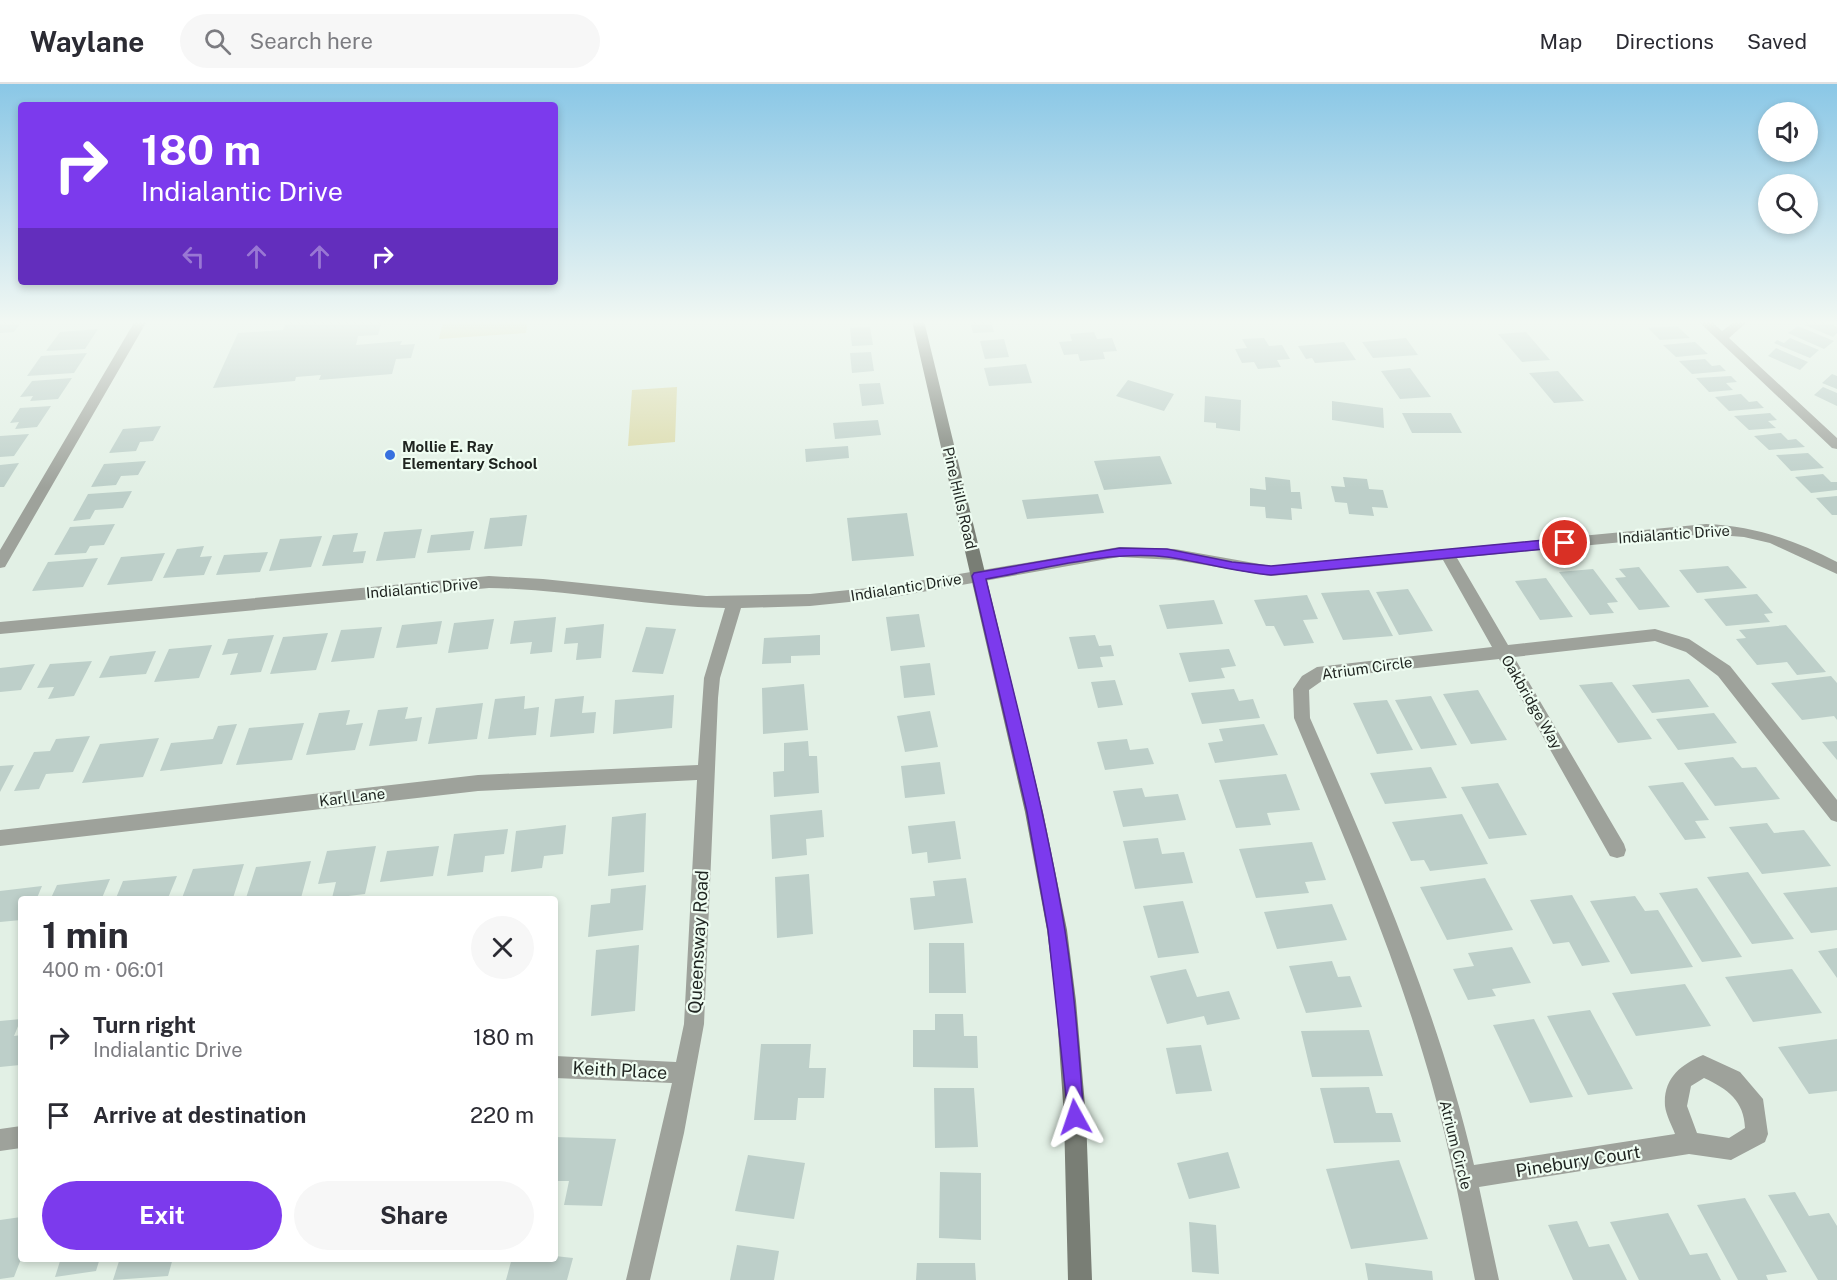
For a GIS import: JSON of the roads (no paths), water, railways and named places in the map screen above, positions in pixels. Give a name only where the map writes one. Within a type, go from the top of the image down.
[{"type":"main road","name":"Pine Hills Road","points":[[931,377],[1034,812],[1057,930],[1066,1001],[1075,1117],[1080,1280]]},
{"type":"street","points":[[0,563],[107,377]]},
{"type":"street","points":[[1763,377],[1837,445]]},
{"type":"street","name":"Indialantic Drive","points":[[0,628],[489,582],[543,582],[685,600],[735,602],[832,598],[1120,552],[1167,553],[1232,567],[1271,571],[1707,529],[1740,529],[1782,540],[1837,569]]},
{"type":"street","name":"Oakbridge Way","points":[[1447,554],[1617,850]]},
{"type":"street","name":"Queensway Road","points":[[638,1280],[685,1073],[697,989],[705,772],[712,678],[735,602]]},
{"type":"street","name":"Atrium Circle","points":[[1487,1280],[1466,1178],[1425,1025],[1366,868],[1302,718],[1298,695],[1306,680],[1323,672],[1655,635],[1678,639],[1705,654],[1724,671],[1837,814]]},
{"type":"street","name":"Karl Lane","points":[[0,838],[478,783],[705,772]]},
{"type":"street","name":"Keith Place","points":[[558,1066],[685,1073]]},
{"type":"street","points":[[0,1140],[18,1137]]},
{"type":"street","name":"Pinebury Court","points":[[1466,1178],[1689,1143]]},
{"type":"place","name":"Mollie E. Ray Elementary School","points":[[390,455]]}]
